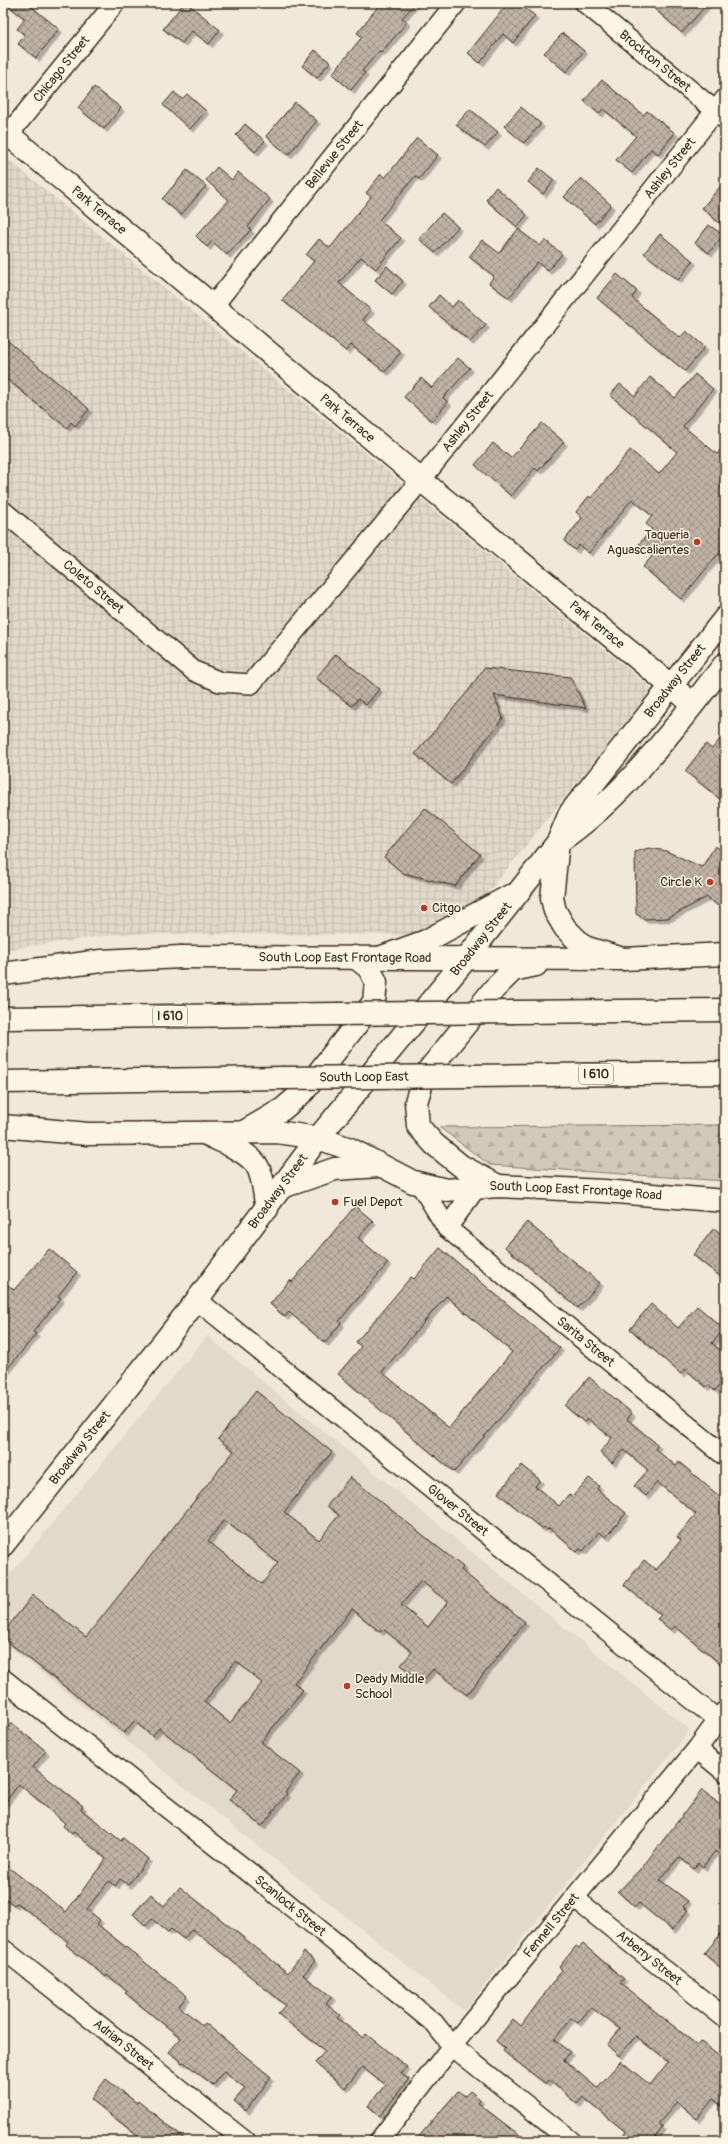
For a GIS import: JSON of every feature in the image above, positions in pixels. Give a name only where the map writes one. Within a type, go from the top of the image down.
[{"type":"main road","name":"Park Terrace","points":[[6,132],[421,480],[693,704]]},
{"type":"main road","name":"Broadway Street","points":[[3,1545],[197,1300],[267,1209],[318,1138],[465,960],[558,842],[570,813],[725,618]]},
{"type":"main road","name":"Broadway Street","points":[[558,842],[583,825],[638,770],[725,664]]},
{"type":"main road","points":[[558,842],[552,898],[555,911],[565,928],[584,947],[623,960]]},
{"type":"main road","points":[[380,958],[426,941],[520,890]]},
{"type":"main road","name":"South Loop East Frontage Road","points":[[3,974],[101,961],[181,957],[623,960],[725,954]]},
{"type":"main road","points":[[242,1133],[283,1109],[304,1091],[374,1002],[376,982],[369,968],[355,957]]},
{"type":"main road","points":[[498,1186],[461,1166],[434,1144],[418,1126],[416,1102],[424,1076],[494,989],[513,970],[556,960]]},
{"type":"main road","name":"I 610","points":[[3,1018],[725,1010]]},
{"type":"main road","name":"South Loop East","points":[[3,1082],[725,1073]]},
{"type":"main road","name":"South Loop East Frontage Road","points":[[3,1126],[88,1134],[277,1132],[318,1138],[350,1149],[379,1166],[413,1182],[446,1190],[498,1186],[604,1190],[725,1201]]},
{"type":"main road","points":[[204,1133],[235,1148],[255,1164],[262,1181],[267,1209]]},
{"type":"main road","points":[[282,1187],[335,1169],[379,1166]]},
{"type":"street","name":"Chicago Street","points":[[6,132],[115,3]]},
{"type":"street","name":"Bellevue Street","points":[[213,306],[456,3]]},
{"type":"street","name":"Brockton Street","points":[[585,3],[722,110]]},
{"type":"street","name":"Ashley Street","points":[[184,663],[194,671],[220,682],[251,684],[421,480],[722,110]]},
{"type":"street","name":"Coleto Street","points":[[3,511],[184,663]]},
{"type":"street","name":"Sarita Street","points":[[420,1184],[448,1228],[579,1338],[725,1456]]},
{"type":"street","points":[[448,1228],[476,1188]]},
{"type":"street","name":"Glover Street","points":[[197,1300],[722,1716]]},
{"type":"street","name":"Scanlock Street","points":[[3,1679],[250,1873],[434,2024],[452,2046],[571,2141]]},
{"type":"street","name":"Fennell Street","points":[[379,2141],[452,2046],[697,1749],[722,1716]]},
{"type":"street","points":[[697,1749],[725,1772]]},
{"type":"street","name":"Arberry Street","points":[[574,1898],[725,2018]]},
{"type":"street","name":"Adrian Street","points":[[3,1949],[245,2141]]},
{"type":"shaded area","points":[[3,155],[652,689],[454,935],[118,934],[3,950]]},
{"type":"shaded area","name":"Deady Middle School","points":[[207,1336],[690,1730],[464,2011],[3,1642],[3,1583]]},
{"type":"green space","points":[[725,1125],[725,1181],[490,1165],[439,1127]]},
{"type":"building","points":[[5,3],[27,3],[59,29],[36,58],[18,44],[25,35],[17,29],[25,19]]},
{"type":"building","points":[[184,3],[187,3],[220,30],[209,44],[192,31],[182,43],[163,29]]},
{"type":"building","points":[[381,3],[416,3],[402,18],[407,22],[381,53],[379,51],[362,71],[365,73],[351,90],[332,74],[362,37],[357,33]]},
{"type":"building","points":[[508,3],[519,3],[535,16],[513,43],[503,34],[480,63],[468,53]]},
{"type":"building","points":[[648,3],[708,3],[682,33]]},
{"type":"building","points":[[563,33],[584,51],[566,72],[544,53]]},
{"type":"building","points":[[315,50],[330,62],[317,78],[302,66]]},
{"type":"building","points":[[602,80],[643,115],[647,111],[675,133],[658,154],[651,149],[632,173],[616,160],[636,136],[603,109],[599,114],[584,101]]},
{"type":"building","points":[[94,87],[121,108],[104,129],[78,108]]},
{"type":"building","points":[[174,92],[182,99],[187,94],[206,111],[190,129],[163,105]]},
{"type":"building","points":[[295,102],[317,121],[288,155],[266,136]]},
{"type":"building","points":[[521,107],[541,124],[524,143],[504,126]]},
{"type":"building","points":[[470,109],[498,132],[485,147],[456,125]]},
{"type":"building","points":[[245,124],[265,141],[255,152],[236,135]]},
{"type":"building","points":[[417,138],[438,155],[419,179],[415,176],[379,220],[401,238],[376,269],[361,257],[339,283],[371,310],[363,320],[401,352],[385,372],[351,345],[346,351],[282,300],[314,261],[306,255],[319,239],[330,248],[371,197],[366,193],[381,174],[385,178]]},
{"type":"building","points":[[217,167],[232,180],[238,172],[270,199],[248,227],[251,230],[227,255],[212,241],[207,247],[196,236],[229,200],[206,180]]},
{"type":"building","points":[[539,168],[554,180],[543,194],[528,182]]},
{"type":"building","points":[[187,170],[206,186],[181,215],[162,199]]},
{"type":"building","points":[[581,178],[611,205],[595,224],[564,197]]},
{"type":"building","points":[[725,181],[725,217],[719,223],[702,208]]},
{"type":"building","points":[[496,187],[527,215],[517,227],[486,200]]},
{"type":"building","points":[[442,213],[458,227],[435,253],[419,239]]},
{"type":"building","points":[[709,225],[723,235],[709,253],[695,243]]},
{"type":"building","points":[[518,229],[540,246],[545,240],[562,254],[548,271],[537,262],[509,298],[489,283],[494,276],[469,257],[482,240],[499,253]]},
{"type":"building","points":[[660,234],[693,261],[678,280],[644,253]]},
{"type":"building","points":[[387,266],[403,281],[392,294],[375,280]]},
{"type":"building","points":[[617,274],[637,291],[632,298],[680,338],[686,331],[705,347],[685,371],[597,298]]},
{"type":"building","points":[[439,295],[452,307],[458,300],[486,325],[470,342],[429,307]]},
{"type":"building","points":[[3,337],[89,409],[75,426],[71,422],[67,428],[3,376]]},
{"type":"building","points":[[458,358],[470,368],[443,398],[448,402],[432,421],[404,397],[421,378],[432,388]]},
{"type":"building","points":[[695,374],[713,389],[683,426],[717,454],[725,445],[725,546],[681,599],[643,567],[653,555],[639,544],[652,529],[646,524],[652,516],[632,499],[589,553],[579,545],[575,550],[564,541],[582,518],[576,512],[589,496],[591,498],[630,450],[659,474],[677,452],[610,395],[620,384],[635,396],[650,377],[675,398]]},
{"type":"building","points":[[542,423],[564,442],[538,471],[535,468],[511,496],[475,465],[493,443],[511,458]]},
{"type":"building","points":[[336,654],[379,689],[366,705],[358,699],[352,706],[316,678]]},
{"type":"building","points":[[484,668],[570,677],[586,708],[494,695],[503,718],[451,784],[415,754],[469,690]]},
{"type":"building","points":[[725,733],[725,803],[685,771],[706,744],[712,749]]},
{"type":"building","points":[[425,808],[480,854],[455,886],[403,873],[384,857]]},
{"type":"building","points":[[715,846],[725,852],[725,911],[707,897],[668,918],[645,919],[636,914],[635,852],[649,848],[666,851],[702,867]]},
{"type":"building","points":[[355,1206],[373,1221],[358,1238],[388,1263],[339,1321],[341,1323],[325,1343],[289,1312],[285,1317],[270,1304],[290,1280],[292,1282]]},
{"type":"building","points":[[527,1222],[600,1283],[578,1308],[505,1247]]},
{"type":"building","points":[[714,1228],[725,1237],[725,1280],[693,1255]]},
{"type":"building","points":[[440,1248],[560,1348],[454,1472],[338,1374],[361,1347],[356,1342],[411,1277],[414,1279]],"holes":[[[446,1296],[512,1352],[449,1428],[382,1372]]]},
{"type":"building","points":[[49,1249],[77,1272],[58,1296],[61,1298],[33,1332],[36,1334],[3,1374],[3,1281],[14,1290]]},
{"type":"building","points":[[651,1304],[678,1328],[697,1306],[724,1329],[712,1343],[725,1354],[725,1379],[715,1391],[708,1385],[706,1387],[685,1369],[681,1374],[630,1329]]},
{"type":"building","points":[[589,1377],[632,1413],[627,1419],[658,1445],[655,1449],[676,1466],[679,1462],[725,1501],[725,1668],[675,1626],[671,1630],[657,1619],[661,1615],[624,1585],[644,1560],[656,1570],[681,1540],[677,1537],[696,1514],[657,1482],[646,1496],[634,1486],[648,1470],[624,1450],[612,1463],[600,1452],[612,1438],[587,1418],[584,1422],[565,1406]]},
{"type":"building","points":[[256,1391],[332,1452],[284,1512],[319,1540],[339,1515],[327,1506],[350,1477],[463,1567],[461,1570],[525,1622],[467,1695],[433,1669],[422,1682],[401,1665],[412,1652],[383,1629],[380,1632],[352,1609],[294,1683],[303,1690],[261,1742],[300,1773],[285,1792],[287,1794],[262,1826],[229,1800],[237,1790],[159,1728],[152,1736],[134,1721],[124,1733],[3,1638],[3,1633],[33,1595],[86,1637],[234,1451],[218,1439]],"holes":[[[224,1520],[278,1563],[262,1584],[208,1541]],[[421,1581],[448,1602],[428,1627],[401,1605]],[[236,1661],[262,1683],[230,1723],[204,1702]]]},
{"type":"building","points":[[522,1465],[540,1480],[535,1486],[559,1506],[569,1494],[572,1497],[589,1478],[599,1486],[597,1489],[626,1513],[606,1537],[599,1532],[583,1551],[580,1549],[577,1552],[549,1528],[547,1530],[544,1527],[542,1529],[498,1493]]},
{"type":"building","points":[[11,1723],[46,1751],[33,1767],[83,1806],[81,1809],[121,1841],[123,1838],[148,1859],[128,1885],[120,1879],[115,1886],[109,1881],[87,1909],[100,1920],[97,1924],[187,1996],[179,2006],[203,2026],[205,2023],[271,2077],[246,2111],[234,2101],[245,2088],[224,2071],[213,2085],[184,2062],[182,2063],[169,2052],[181,2038],[125,1993],[127,1991],[107,1975],[106,1977],[66,1945],[68,1942],[47,1925],[17,1903],[14,1905],[3,1897],[3,1863],[66,1912],[106,1859],[74,1832],[72,1834],[63,1826],[65,1823],[19,1784],[3,1805],[3,1733]]},
{"type":"building","points":[[702,1790],[725,1809],[725,1859],[715,1851],[703,1867],[698,1863],[694,1869],[679,1857],[660,1880],[688,1901],[683,1907],[688,1910],[672,1930],[639,1903],[635,1907],[618,1892],[644,1865]]},
{"type":"building","points":[[180,1887],[288,1973],[304,1952],[315,1961],[303,1975],[332,1997],[326,2004],[340,2015],[337,2018],[363,2038],[366,2034],[407,2067],[401,2074],[409,2079],[380,2116],[368,2106],[385,2085],[362,2067],[345,2088],[315,2063],[325,2051],[278,2014],[285,2005],[226,1956],[192,1929],[184,1939],[171,1929],[168,1932],[152,1919],[146,1926],[133,1914],[151,1894],[164,1906]]},
{"type":"building","points":[[725,1929],[725,1971],[704,1954]]},
{"type":"building","points":[[583,1944],[624,1979],[620,1983],[697,2045],[700,2041],[725,2061],[725,2109],[713,2099],[697,2119],[677,2102],[658,2124],[663,2127],[652,2141],[619,2141],[626,2132],[583,2097],[577,2104],[549,2080],[546,2084],[503,2051],[505,2048],[496,2041],[513,2019],[521,2026],[562,1970],[559,1967],[576,1946],[579,1948]],"holes":[[[591,2007],[620,2029],[607,2045],[619,2056],[636,2036],[668,2062],[650,2085],[621,2061],[597,2088],[564,2060],[570,2052],[554,2040],[571,2018],[578,2023]]]},
{"type":"building","points":[[106,2079],[137,2103],[138,2101],[187,2141],[144,2141],[91,2099]]},
{"type":"building","points":[[458,2091],[465,2096],[470,2091],[481,2100],[478,2103],[527,2141],[415,2141]]},
{"type":"place","name":"Taqueria Aguascalientes","points":[[697,542]]},
{"type":"place","name":"Circle K","points":[[710,882]]},
{"type":"place","name":"Citgo","points":[[424,908]]},
{"type":"place","name":"Fuel Depot","points":[[335,1202]]},
{"type":"place","name":"Deady Middle School","points":[[347,1686]]}]
